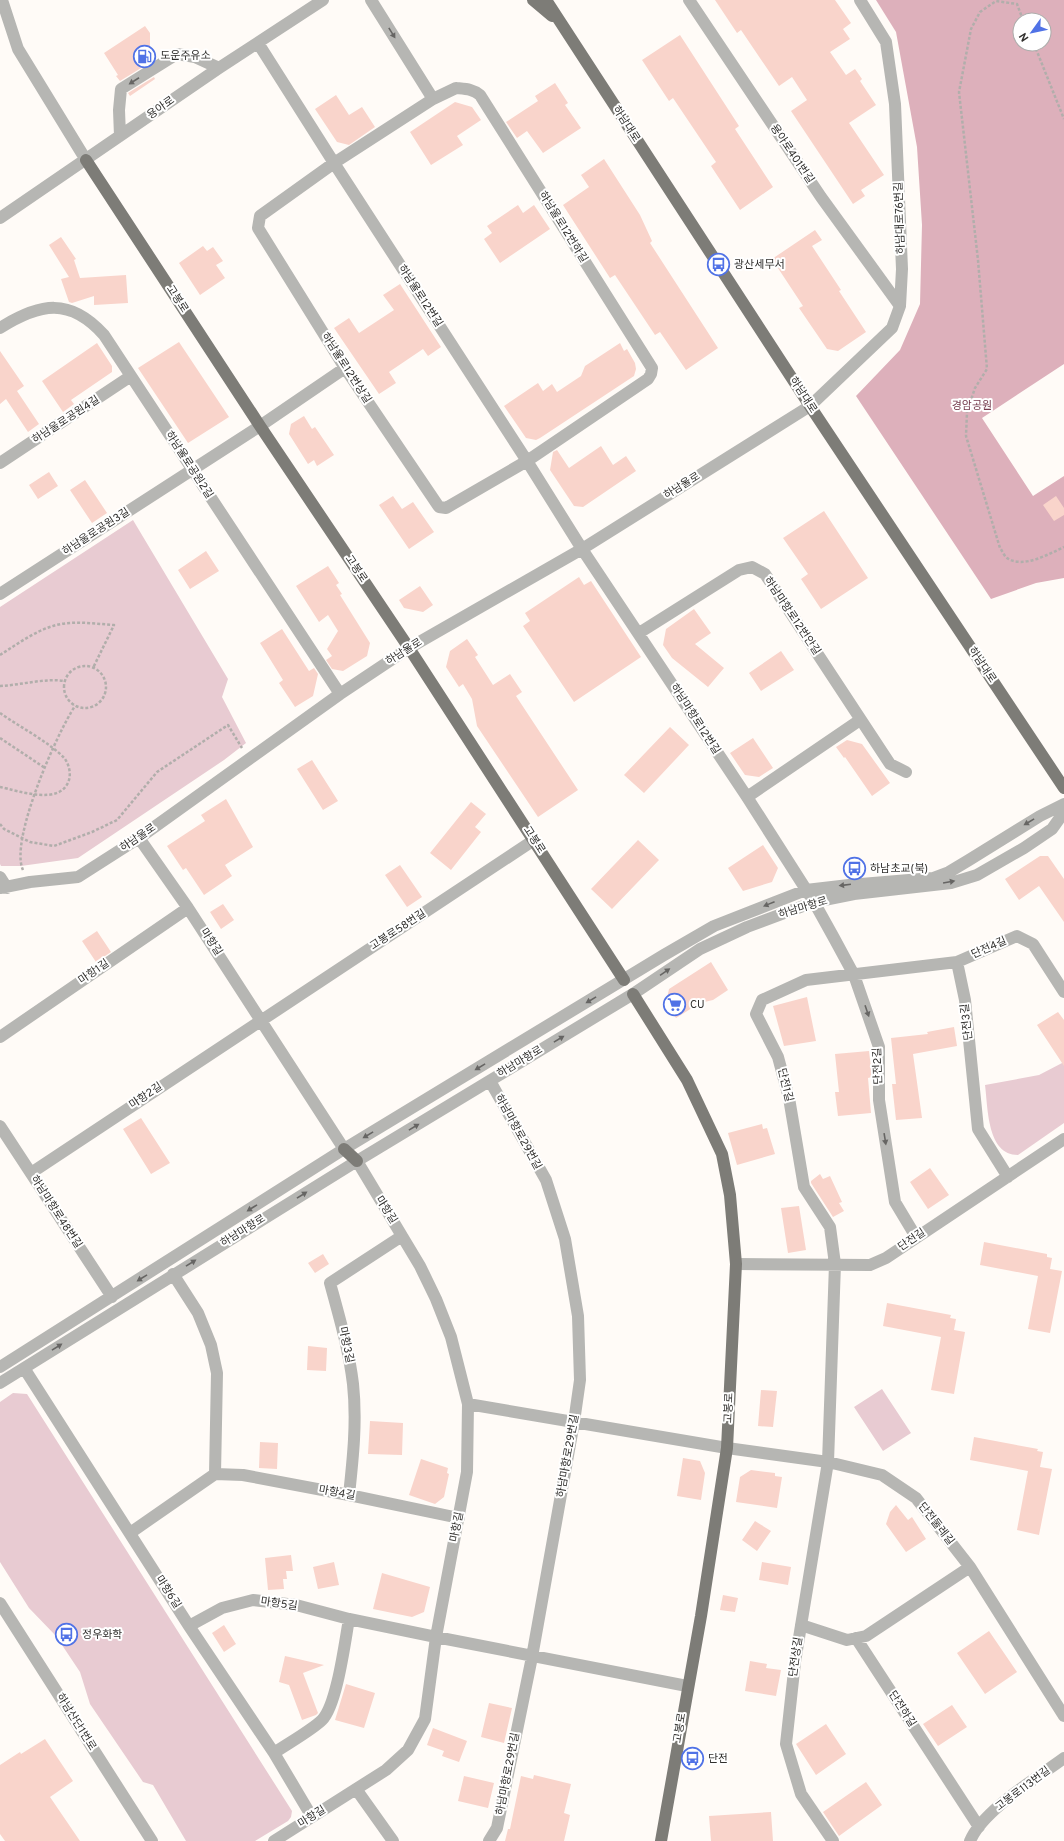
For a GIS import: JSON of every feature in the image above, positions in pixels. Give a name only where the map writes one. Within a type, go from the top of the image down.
[{"type":"main road","points":[[533,0],[559,21]]},
{"type":"main road","name":"하남대로","points":[[546,0],[810,406],[1064,788]]},
{"type":"main road","points":[[555,0],[559,21]]},
{"type":"main road","name":"고봉로","points":[[86,160],[260,426],[409,648],[624,980]]},
{"type":"main road","name":"고봉로","points":[[633,994],[687,1080],[722,1154],[730,1195],[736,1264],[727,1448],[700,1616],[660,1841]]},
{"type":"main road","points":[[344,1149],[356,1161]]},
{"type":"street","points":[[2,0],[18,49],[86,160]]},
{"type":"street","name":"용아로","points":[[0,218],[218,68],[323,0]]},
{"type":"street","points":[[371,0],[433,99]]},
{"type":"street","name":"용아로401번길","points":[[690,0],[821,197],[900,306]]},
{"type":"street","name":"하남대로76번길","points":[[810,406],[892,328],[900,306],[902,269],[895,104],[886,42],[860,0]]},
{"type":"street","name":"하남울로12번길","points":[[258,43],[582,549]]},
{"type":"street","points":[[120,136],[119,110],[121,89],[177,54],[195,57],[218,68]]},
{"type":"street","name":"하남울로12번하길","points":[[334,163],[433,99],[456,88],[469,89],[475,91],[480,96],[652,368],[648,379],[527,461]]},
{"type":"street","name":"하남울로12번상길","points":[[334,163],[260,216],[258,228],[345,368],[439,507],[446,508],[452,506],[527,461]]},
{"type":"street","name":"하남울로공원2길","points":[[0,328],[19,316],[50,307],[68,308],[94,323],[104,335],[340,694]]},
{"type":"street","name":"하남울로공원3길","points":[[0,594],[260,426],[345,368]]},
{"type":"street","name":"하남울로공원4길","points":[[0,463],[131,376]]},
{"type":"street","name":"하남울로","points":[[3,888],[30,882],[78,877],[139,838],[340,694],[409,648],[582,549],[810,406]]},
{"type":"street","name":"하남마항로12번길","points":[[582,549],[747,797],[814,902]]},
{"type":"street","name":"하남마항로12번안길","points":[[639,633],[739,570],[752,567],[765,574],[890,764],[906,772]]},
{"type":"street","points":[[747,797],[860,720]]},
{"type":"street","name":"하남마항로","points":[[0,1367],[344,1149],[714,926],[806,890],[933,878],[949,872],[1040,816],[1064,804]]},
{"type":"street","name":"하남마항로","points":[[0,1383],[356,1161],[633,994],[700,949],[719,939],[814,902],[854,894],[951,883],[977,875],[1024,848],[1052,828],[1064,812]]},
{"type":"street","name":"마항길","points":[[139,838],[262,1019],[344,1149]]},
{"type":"street","name":"고봉로58번길","points":[[262,1019],[534,840]]},
{"type":"street","points":[[0,877],[3,888]]},
{"type":"street","name":"단전2길","points":[[814,902],[854,975],[879,1047],[879,1100],[895,1202],[916,1237]]},
{"type":"street","name":"마항1길","points":[[0,1037],[188,908]]},
{"type":"street","name":"단전4길","points":[[957,962],[1017,936],[1033,944],[1064,992]]},
{"type":"street","points":[[854,975],[957,962]]},
{"type":"street","name":"단전3길","points":[[957,962],[965,1000],[978,1129],[1008,1176]]},
{"type":"street","name":"단전1길","points":[[835,1264],[830,1227],[804,1187],[789,1098],[778,1056],[756,1014],[762,1000],[806,980],[854,975]]},
{"type":"street","points":[[624,980],[633,994]]},
{"type":"street","name":"마항2길","points":[[31,1174],[262,1019]]},
{"type":"street","name":"하남마항로29번길","points":[[489,1841],[497,1828],[532,1657],[574,1422],[580,1380],[578,1316],[565,1239],[546,1180],[490,1081]]},
{"type":"street","name":"하남마항로48번길","points":[[0,1126],[112,1297]]},
{"type":"street","name":"단전길","points":[[736,1264],[870,1265],[886,1258],[1064,1139]]},
{"type":"street","name":"마항길","points":[[274,1841],[386,1770],[408,1750],[425,1720],[436,1637],[467,1472],[468,1404],[451,1337],[436,1299],[420,1266],[356,1161]]},
{"type":"street","name":"마항3길","points":[[349,1495],[355,1432],[353,1384],[343,1331],[330,1283],[402,1236]]},
{"type":"street","name":"단전상길","points":[[833,1841],[801,1794],[786,1744],[795,1662],[828,1462],[835,1264]]},
{"type":"street","points":[[130,1533],[215,1474],[217,1372],[211,1345],[198,1313],[173,1274]]},
{"type":"street","name":"마항6길","points":[[24,1368],[189,1626],[274,1753],[312,1817]]},
{"type":"street","name":"단전둘레길","points":[[468,1404],[727,1448],[828,1462],[882,1475],[916,1498],[970,1567],[1064,1716]]},
{"type":"street","name":"마항4길","points":[[215,1474],[243,1475],[459,1518]]},
{"type":"street","points":[[801,1625],[847,1640],[866,1636],[970,1567]]},
{"type":"street","name":"마항5길","points":[[189,1626],[222,1608],[253,1600],[296,1605],[349,1619],[532,1657],[687,1686]]},
{"type":"street","name":"하남산단1번로","points":[[0,1602],[152,1841]]},
{"type":"street","points":[[274,1753],[323,1720],[332,1700],[336,1685],[349,1619]]},
{"type":"street","name":"단전하길","points":[[856,1638],[979,1827]]},
{"type":"street","name":"고봉로113번길","points":[[970,1841],[979,1827],[993,1811],[1064,1758]]},
{"type":"street","points":[[356,1789],[393,1841]]},
{"type":"path","points":[[1020,12],[1017,4],[996,1],[980,12],[971,29],[959,92],[978,260],[987,370],[975,388],[966,412],[966,436],[1000,548],[1007,558],[1021,562],[1043,556],[1064,547]]},
{"type":"path","points":[[1037,52],[1064,120]]},
{"type":"path","points":[[0,655],[23,640],[47,628],[62,624],[88,623],[114,625],[94,668]]},
{"type":"path","points":[[84,666],[94,668],[102,674],[105,680],[106,687],[102,700],[92,708],[85,709],[75,706],[64,694],[64,681],[67,675],[78,667],[84,666]]},
{"type":"path","points":[[0,686],[15,686],[56,679],[64,681]]},
{"type":"path","points":[[30,882],[21,866],[22,838],[35,794],[45,768],[75,706]]},
{"type":"path","points":[[0,713],[53,749],[65,760],[70,768],[69,780],[64,788],[54,795],[35,794],[0,787]]},
{"type":"path","points":[[0,824],[4,829],[30,842],[54,846],[92,832],[117,820],[157,772],[228,725],[250,759]]},
{"type":"path","points":[[0,738],[45,768]]},
{"type":"shaded area","points":[[133,520],[228,679],[222,697],[246,743],[224,760],[78,858],[21,866],[1,866],[0,607]]},
{"type":"shaded area","points":[[1064,1062],[1064,1123],[1018,1155],[1008,1153],[1000,1147],[991,1129],[985,1085],[1039,1075]]},
{"type":"shaded area","points":[[882,1389],[911,1433],[883,1451],[854,1407]]},
{"type":"shaded area","points":[[13,1393],[27,1394],[292,1811],[291,1817],[288,1821],[255,1841],[186,1841],[153,1785],[143,1782],[90,1704],[80,1672],[56,1636],[29,1608],[0,1562],[0,1402]]},
{"type":"green space","name":"경암공원","points":[[876,0],[1064,0],[1064,364],[982,418],[1033,496],[1064,476],[1064,578],[1036,583],[991,599],[856,396],[900,350],[920,304],[922,225],[917,147],[896,32]]},
{"type":"building","points":[[715,0],[835,0],[851,23],[843,29],[850,39],[830,52],[846,75],[855,69],[862,79],[860,81],[876,105],[849,123],[884,175],[861,190],[865,196],[853,204],[791,111],[807,100],[792,77],[779,86],[741,30],[737,33]]},
{"type":"building","points":[[145,26],[150,33],[150,47],[139,54],[146,65],[120,81],[116,76],[118,75],[104,53]]},
{"type":"building","points":[[680,35],[739,126],[735,129],[773,187],[740,210],[711,166],[716,162],[673,98],[669,101],[642,60]]},
{"type":"building","points":[[154,77],[155,79],[130,96],[128,93]]},
{"type":"building","points":[[555,83],[568,103],[565,105],[581,128],[543,153],[527,131],[517,138],[506,122],[538,101],[535,96]]},
{"type":"building","points":[[336,95],[349,115],[362,107],[375,127],[349,145],[337,142],[315,109]]},
{"type":"building","points":[[455,102],[472,107],[481,120],[457,136],[463,145],[431,165],[410,132]]},
{"type":"building","points":[[604,159],[640,215],[652,241],[650,243],[718,348],[686,370],[660,332],[655,335],[615,275],[610,278],[563,205],[589,187],[581,175]]},
{"type":"building","points":[[518,205],[523,213],[534,205],[550,229],[500,263],[484,239],[492,233],[487,226]]},
{"type":"building","points":[[815,230],[822,240],[812,246],[866,332],[838,351],[827,349],[799,308],[803,306],[772,259]]},
{"type":"building","points":[[61,237],[76,259],[74,260],[80,278],[126,275],[128,303],[94,305],[94,296],[72,303],[69,302],[61,279],[69,277],[49,245]]},
{"type":"building","points":[[203,246],[207,251],[213,247],[223,261],[216,265],[225,278],[200,295],[179,263]]},
{"type":"building","points":[[400,284],[441,347],[428,356],[423,349],[389,372],[396,383],[379,394],[334,328],[349,318],[359,333],[394,310],[383,295]]},
{"type":"building","points":[[179,342],[229,417],[188,443],[138,368]]},
{"type":"building","points":[[97,343],[112,366],[112,372],[71,400],[74,404],[63,412],[42,381]]},
{"type":"building","points":[[620,343],[624,351],[627,349],[635,363],[636,369],[634,376],[540,438],[536,440],[526,438],[504,406],[538,383],[543,391],[552,384],[557,392],[581,376],[585,366]]},
{"type":"building","points":[[0,351],[24,386],[17,391],[39,424],[28,432],[6,399],[0,404]]},
{"type":"building","points":[[304,416],[312,429],[315,427],[334,455],[317,466],[314,460],[308,464],[289,434],[291,424]]},
{"type":"building","points":[[601,446],[613,465],[626,456],[636,471],[583,507],[574,506],[550,470],[553,452],[557,450],[569,468]]},
{"type":"building","points":[[49,472],[58,486],[38,499],[29,485]]},
{"type":"building","points":[[85,480],[107,513],[92,523],[70,490]]},
{"type":"building","points":[[393,496],[402,509],[413,502],[434,532],[409,549],[379,505]]},
{"type":"building","points":[[1056,496],[1064,508],[1064,515],[1054,521],[1043,505]]},
{"type":"building","points":[[824,511],[868,578],[821,609],[801,579],[808,574],[783,538]]},
{"type":"building","points":[[206,551],[219,571],[190,589],[178,570]]},
{"type":"building","points":[[328,566],[339,583],[336,585],[342,594],[340,595],[370,643],[367,656],[343,671],[332,669],[326,660],[332,656],[327,649],[338,631],[328,615],[319,622],[296,586]]},
{"type":"building","points":[[579,577],[584,585],[591,581],[641,657],[574,702],[523,626],[530,621],[525,613]]},
{"type":"building","points":[[420,586],[433,605],[423,612],[404,608],[399,600]]},
{"type":"building","points":[[694,609],[711,633],[695,644],[724,668],[708,687],[672,658],[663,645],[666,629]]},
{"type":"building","points":[[282,629],[309,671],[314,668],[318,674],[313,696],[295,707],[279,683],[283,680],[260,643]]},
{"type":"building","points":[[467,639],[478,655],[475,657],[493,685],[510,674],[522,692],[516,696],[578,790],[538,817],[477,726],[472,699],[463,684],[459,687],[446,667],[450,651]]},
{"type":"building","points":[[781,651],[794,670],[761,691],[749,673]]},
{"type":"building","points":[[670,727],[689,745],[644,793],[624,775]]},
{"type":"building","points":[[753,738],[773,768],[759,777],[745,775],[730,753]]},
{"type":"building","points":[[847,740],[862,744],[890,783],[872,796],[845,757],[844,758],[836,747]]},
{"type":"building","points":[[312,760],[338,801],[323,810],[297,769]]},
{"type":"building","points":[[226,799],[253,847],[225,865],[232,876],[204,895],[186,868],[183,870],[167,846],[205,821],[201,815]]},
{"type":"building","points":[[471,802],[486,814],[475,827],[481,832],[451,870],[430,853]]},
{"type":"building","points":[[638,840],[659,860],[612,909],[591,889]]},
{"type":"building","points":[[763,845],[778,868],[772,882],[743,891],[728,868]]},
{"type":"building","points":[[1040,856],[1048,856],[1064,879],[1064,922],[1039,886],[1019,900],[1005,879]]},
{"type":"building","points":[[400,865],[422,897],[407,907],[385,875]]},
{"type":"building","points":[[223,904],[234,920],[221,929],[210,912]]},
{"type":"building","points":[[97,931],[111,952],[96,962],[82,941]]},
{"type":"building","points":[[711,962],[728,990],[713,1000],[700,1003],[676,1018],[666,1003],[669,989]]},
{"type":"building","points":[[807,997],[816,1041],[784,1046],[773,1006]]},
{"type":"building","points":[[1058,1012],[1064,1020],[1064,1066],[1037,1025]]},
{"type":"building","points":[[954,1027],[957,1046],[913,1054],[922,1118],[896,1120],[892,1084],[896,1084],[891,1038],[928,1034],[927,1032]]},
{"type":"building","points":[[869,1051],[872,1077],[868,1078],[871,1113],[838,1116],[835,1092],[839,1092],[835,1054]]},
{"type":"building","points":[[141,1118],[170,1163],[151,1174],[123,1129]]},
{"type":"building","points":[[762,1124],[763,1129],[767,1128],[775,1154],[737,1165],[728,1133]]},
{"type":"building","points":[[930,1168],[949,1195],[928,1209],[910,1182]]},
{"type":"building","points":[[820,1174],[823,1179],[830,1176],[842,1202],[839,1203],[844,1211],[833,1217],[811,1183],[811,1181]]},
{"type":"building","points":[[799,1206],[806,1250],[788,1253],[781,1208]]},
{"type":"building","points":[[984,1242],[1047,1254],[1047,1257],[1052,1258],[1050,1269],[1062,1271],[1050,1333],[1028,1329],[1038,1276],[980,1265]]},
{"type":"building","points":[[323,1254],[329,1264],[315,1273],[308,1263]]},
{"type":"building","points":[[887,1303],[951,1315],[950,1318],[956,1319],[954,1330],[965,1332],[954,1394],[931,1390],[941,1337],[883,1326]]},
{"type":"building","points":[[308,1346],[327,1348],[326,1371],[307,1370]]},
{"type":"building","points":[[761,1390],[777,1391],[773,1427],[758,1426]]},
{"type":"building","points":[[370,1421],[403,1423],[402,1455],[368,1454]]},
{"type":"building","points":[[974,1437],[1038,1449],[1037,1451],[1043,1452],[1040,1467],[1052,1469],[1039,1535],[1017,1530],[1028,1471],[970,1460]]},
{"type":"building","points":[[260,1442],[278,1443],[277,1469],[259,1468]]},
{"type":"building","points":[[683,1458],[700,1461],[705,1473],[701,1500],[677,1496]]},
{"type":"building","points":[[421,1459],[448,1468],[447,1473],[449,1474],[444,1497],[435,1504],[409,1495]]},
{"type":"building","points":[[751,1470],[775,1473],[775,1476],[782,1477],[777,1508],[736,1502],[740,1477]]},
{"type":"building","points":[[896,1505],[908,1520],[912,1517],[926,1539],[906,1552],[886,1524],[890,1512]]},
{"type":"building","points":[[755,1521],[771,1531],[757,1551],[742,1540]]},
{"type":"building","points":[[291,1555],[293,1571],[286,1571],[287,1579],[283,1579],[284,1589],[268,1590],[265,1558]]},
{"type":"building","points":[[334,1562],[339,1585],[318,1589],[313,1567]]},
{"type":"building","points":[[762,1562],[791,1567],[788,1585],[759,1580]]},
{"type":"building","points":[[382,1573],[430,1587],[424,1612],[412,1617],[373,1609]]},
{"type":"building","points":[[723,1595],[738,1598],[735,1612],[720,1610]]},
{"type":"building","points":[[224,1625],[236,1644],[224,1652],[212,1633]]},
{"type":"building","points":[[989,1631],[1017,1672],[985,1694],[957,1653]]},
{"type":"building","points":[[285,1656],[324,1665],[303,1673],[318,1713],[316,1715],[302,1720],[289,1685],[279,1682]]},
{"type":"building","points":[[750,1661],[767,1664],[766,1668],[781,1670],[776,1696],[745,1691]]},
{"type":"building","points":[[346,1684],[375,1693],[364,1728],[335,1720]]},
{"type":"building","points":[[489,1703],[512,1708],[504,1743],[481,1737]]},
{"type":"building","points":[[952,1705],[967,1727],[938,1746],[923,1724]]},
{"type":"building","points":[[826,1724],[846,1754],[816,1775],[796,1744]]},
{"type":"building","points":[[433,1728],[467,1741],[459,1762],[442,1756],[444,1751],[427,1745]]},
{"type":"building","points":[[45,1739],[73,1781],[50,1797],[80,1841],[5,1841],[0,1834],[0,1765],[20,1752],[21,1754]]},
{"type":"building","points":[[534,1775],[571,1784],[564,1813],[570,1815],[564,1841],[505,1841],[508,1829],[510,1829],[521,1776],[533,1779]]},
{"type":"building","points":[[464,1776],[494,1783],[488,1808],[458,1801]]},
{"type":"building","points":[[866,1782],[882,1805],[839,1836],[823,1812]]},
{"type":"building","points":[[771,1812],[773,1841],[711,1841],[709,1816]]},
{"type":"place","name":"도운주유소","points":[[145,56]]},
{"type":"place","name":"광산세무서","points":[[718,265]]},
{"type":"place","name":"하남초교(북)","points":[[855,869]]},
{"type":"place","name":"CU","points":[[674,1005]]},
{"type":"place","name":"정우화학","points":[[66,1635]]},
{"type":"place","name":"단전","points":[[692,1759]]}]
